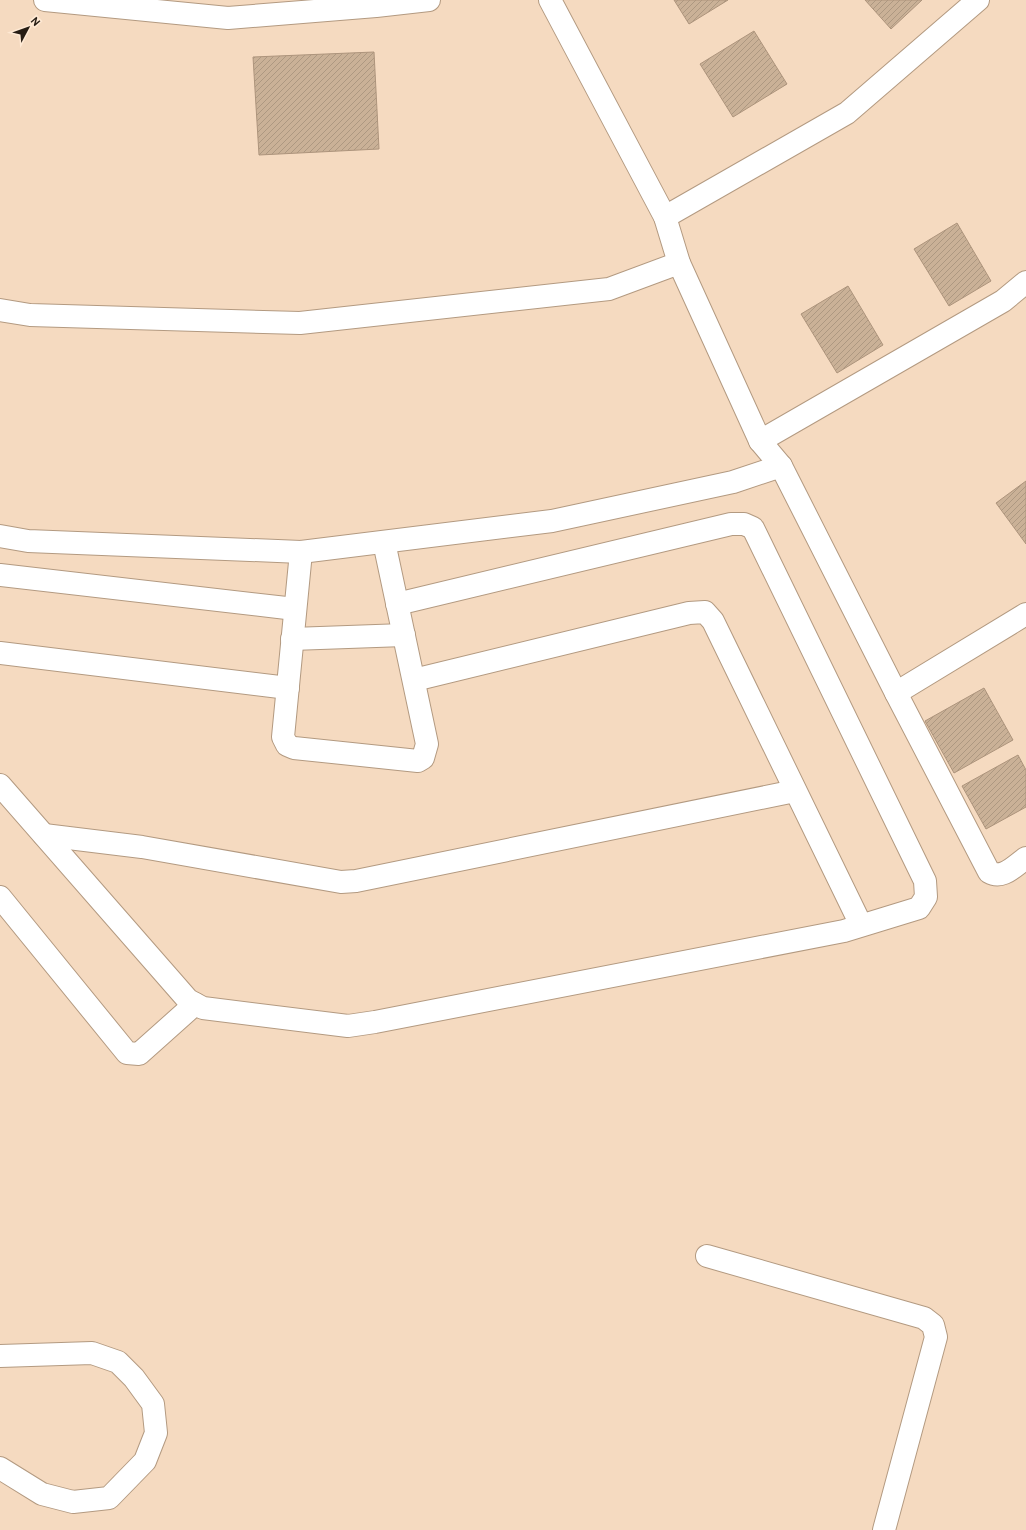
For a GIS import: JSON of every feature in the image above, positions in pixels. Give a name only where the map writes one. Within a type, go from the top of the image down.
[{"type":"street","points":[[45,0],[228,18],[376,6],[429,0]]},
{"type":"street","points":[[550,0],[665,217],[679,263],[760,441],[781,466],[989,872],[994,874],[1003,874],[1026,858]]},
{"type":"street","points":[[665,217],[847,114],[978,0]]},
{"type":"street","points":[[0,310],[30,315],[300,323],[609,289],[679,263]]},
{"type":"street","points":[[760,441],[1003,301],[1026,282]]},
{"type":"street","points":[[0,536],[28,541],[301,552],[552,521],[733,482],[781,466]]},
{"type":"street","points":[[0,785],[188,1000],[203,1008],[348,1026],[836,933],[919,908],[926,897],[924,881],[753,528],[744,524],[731,524],[397,604]]},
{"type":"street","points":[[301,552],[283,737],[287,745],[294,748],[418,761],[423,758],[427,744],[384,542]]},
{"type":"street","points":[[0,576],[295,609]]},
{"type":"street","points":[[414,680],[690,613],[705,612],[713,621],[861,925]]},
{"type":"street","points":[[896,693],[1026,614]]},
{"type":"street","points":[[292,639],[404,635]]},
{"type":"street","points":[[0,653],[288,688]]},
{"type":"street","points":[[44,835],[142,847],[341,882],[356,881],[795,791]]},
{"type":"street","points":[[0,897],[127,1053],[139,1054],[195,1004]]},
{"type":"street","points":[[707,1256],[924,1318],[933,1325],[936,1337],[884,1530]]},
{"type":"street","points":[[0,1356],[92,1353],[118,1362],[134,1378],[153,1404],[156,1433],[145,1461],[109,1498],[73,1502],[42,1494],[0,1468]]},
{"type":"building","points":[[674,0],[728,0],[689,24]]},
{"type":"building","points":[[865,0],[922,0],[891,29]]},
{"type":"building","points":[[754,31],[787,84],[733,117],[700,64]]},
{"type":"building","points":[[374,52],[379,149],[259,155],[253,57]]},
{"type":"building","points":[[957,223],[991,281],[949,306],[914,249]]},
{"type":"building","points":[[848,286],[883,345],[837,373],[801,314]]},
{"type":"building","points":[[1026,481],[1026,544],[996,503]]},
{"type":"building","points":[[984,688],[1013,740],[954,773],[925,721]]},
{"type":"building","points":[[1018,755],[1026,770],[1026,807],[986,829],[962,786]]}]
